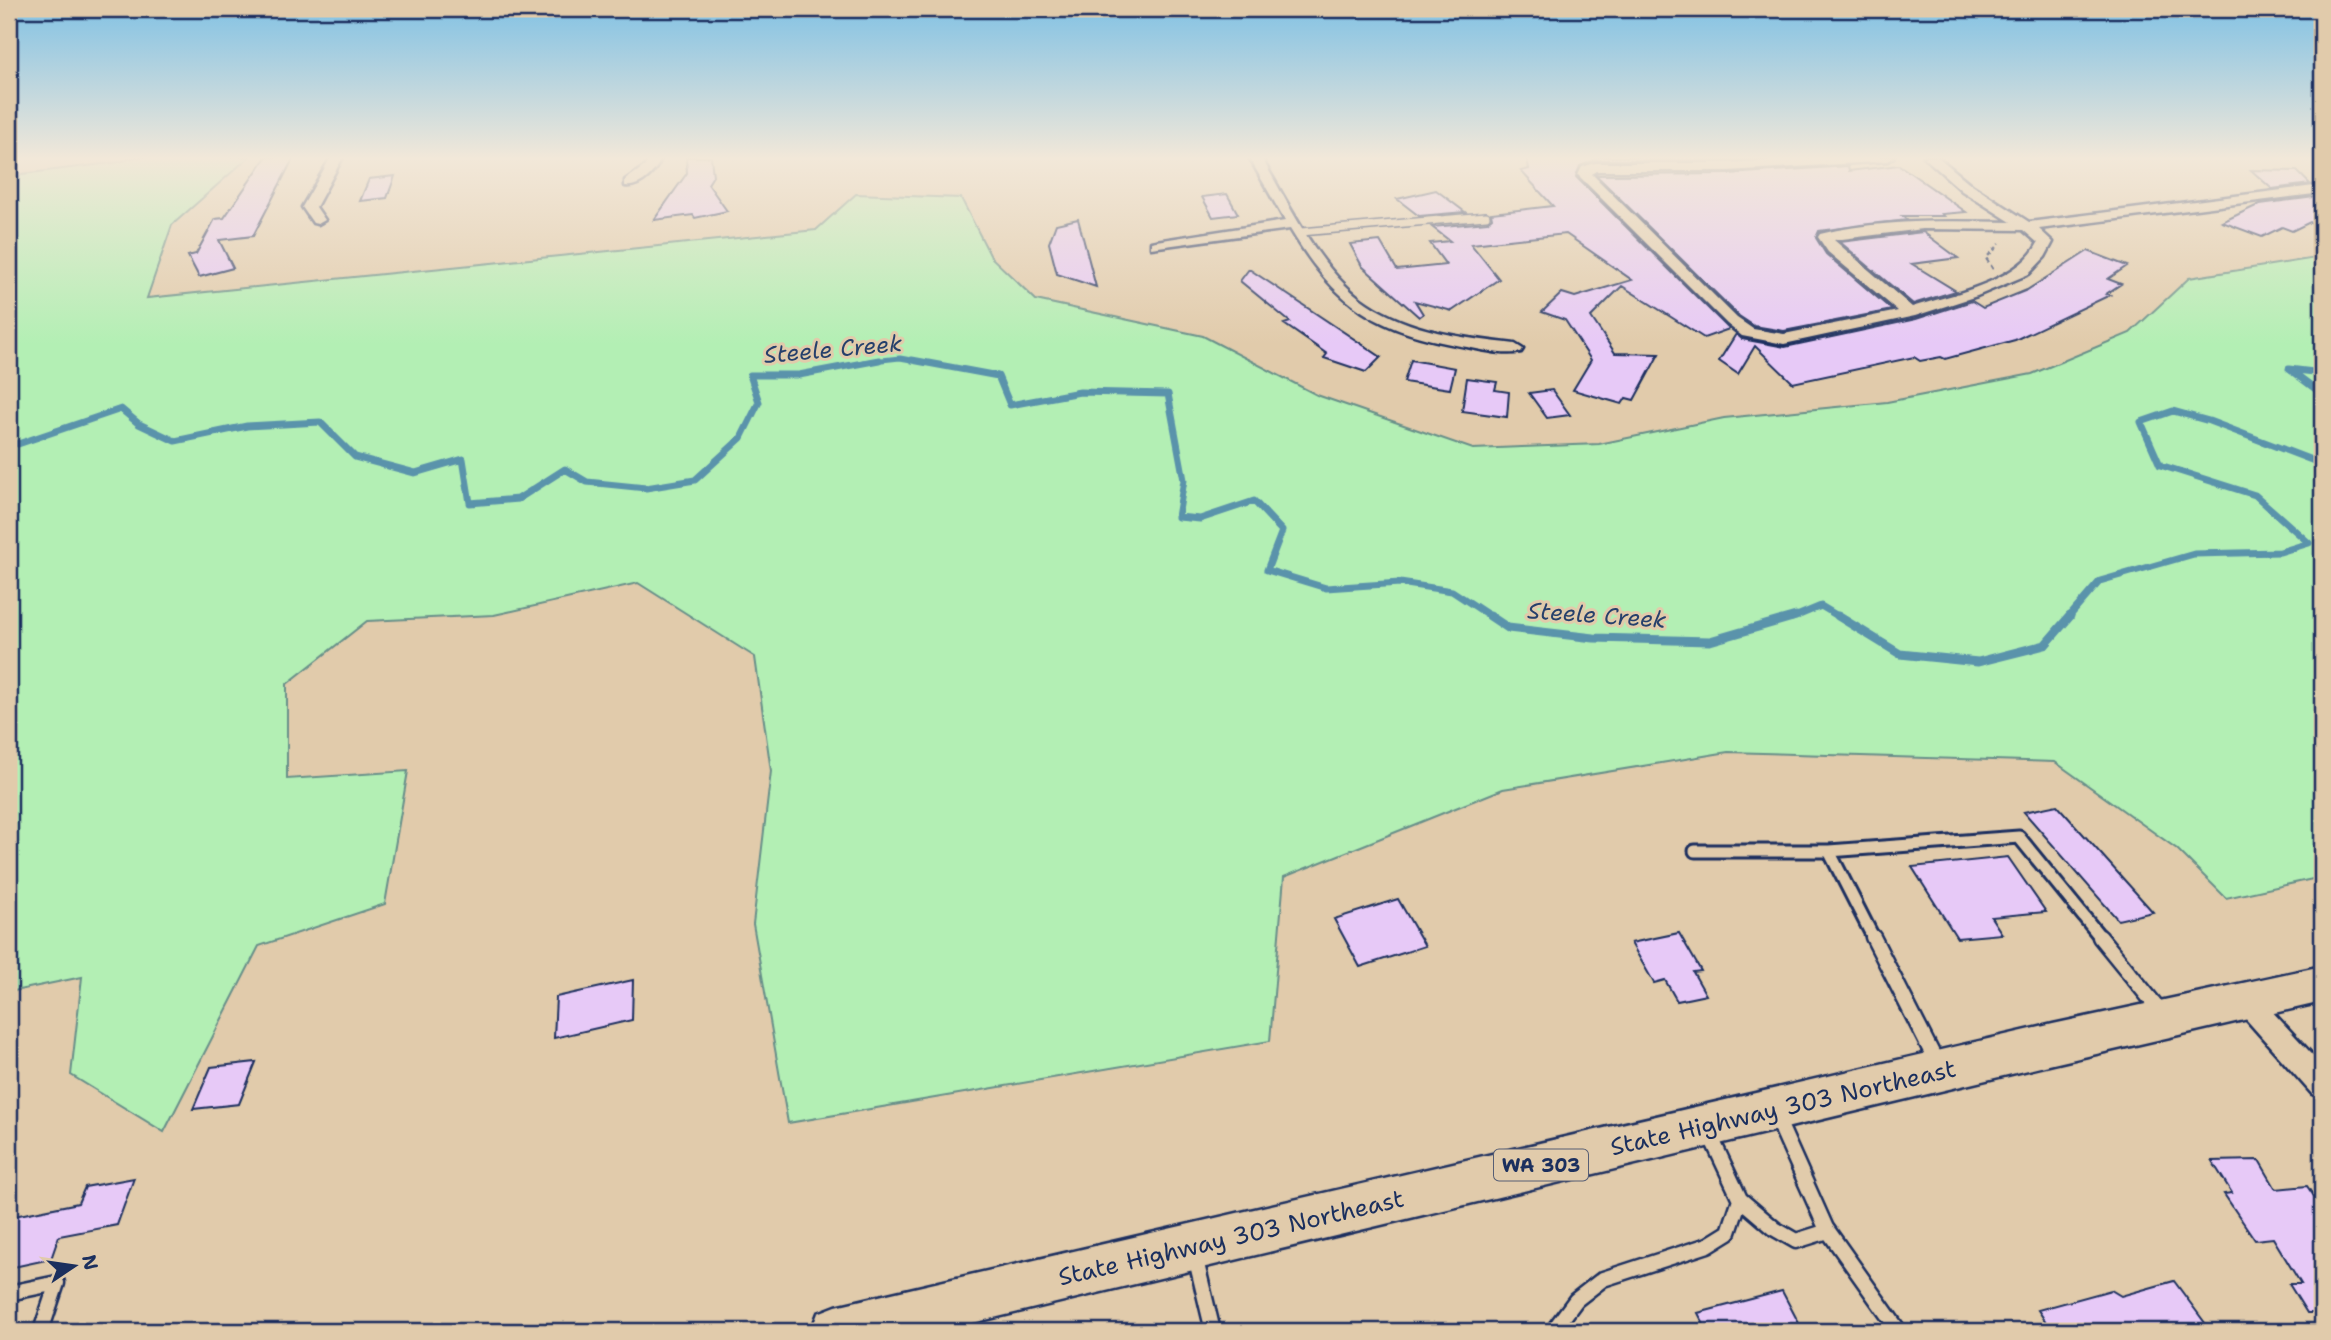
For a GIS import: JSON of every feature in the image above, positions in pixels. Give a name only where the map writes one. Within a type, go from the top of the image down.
[{"type":"main road","name":"State Highway 303 Northeast","points":[[836,1331],[1941,1070],[2322,984]]},
{"type":"street","points":[[1293,220],[1334,282],[1360,305],[1430,336],[1516,349]]},
{"type":"street","points":[[1629,220],[1732,321],[1748,332],[1784,339],[1910,313],[2024,271],[2046,243],[2017,220]]},
{"type":"street","points":[[1910,313],[1833,249],[1825,237],[1863,230],[1923,225],[2027,226],[2079,220]]},
{"type":"street","points":[[1156,244],[1298,228]]},
{"type":"street","points":[[2246,1001],[2322,1085]]},
{"type":"lane","points":[[1298,228],[1431,220]]},
{"type":"lane","points":[[1695,851],[1829,851],[2019,837],[2166,1019]]},
{"type":"lane","points":[[1829,851],[1941,1070]]},
{"type":"lane","points":[[1773,1110],[1828,1231],[1899,1331]]},
{"type":"lane","points":[[1706,1126],[1740,1199],[1775,1229],[1796,1241],[1828,1231]]},
{"type":"lane","points":[[1553,1331],[1576,1300],[1603,1279],[1708,1245],[1729,1232],[1740,1199]]},
{"type":"lane","points":[[1192,1247],[1213,1331]]},
{"type":"lane","points":[[9,1293],[57,1283],[41,1331]]},
{"type":"path","points":[[1995,226],[2004,240],[1986,258],[2002,281]]},
{"type":"green space","points":[[9,220],[178,220],[172,225],[147,298],[816,230],[828,220],[972,220],[991,257],[1036,300],[1203,336],[1317,395],[1473,449],[1599,444],[1724,418],[1887,402],[2032,374],[2130,333],[2189,278],[2322,257],[2322,877],[2226,898],[2177,849],[2055,762],[1728,752],[1503,789],[1284,877],[1270,1041],[788,1123],[753,924],[771,771],[755,657],[638,583],[494,615],[367,621],[287,684],[287,779],[408,771],[385,904],[259,946],[164,1132],[71,1075],[82,977],[9,992]]},
{"type":"building","points":[[215,220],[262,220],[253,236],[219,240],[233,268],[199,277],[188,256],[196,254]]},
{"type":"building","points":[[1078,220],[1096,287],[1057,274],[1049,243],[1056,224]]},
{"type":"building","points":[[1490,220],[1619,220],[1729,329],[1704,338],[1622,286],[1591,317],[1615,353],[1659,354],[1634,400],[1626,398],[1622,404],[1573,390],[1591,360],[1565,320],[1542,312],[1562,293],[1575,297],[1632,280],[1566,234],[1471,244],[1499,279],[1452,311],[1415,301],[1423,314],[1419,317],[1362,266],[1350,244],[1380,241],[1397,270],[1446,265],[1430,243],[1450,241],[1432,227]]},
{"type":"building","points":[[1641,220],[1907,220],[1819,231],[1816,238],[1826,254],[1892,310],[1784,331],[1754,326],[1739,316]]},
{"type":"building","points":[[2227,220],[2322,220],[2322,226],[2310,222],[2292,231],[2282,227],[2262,237],[2222,222]]},
{"type":"building","points":[[1923,232],[1958,258],[1912,264],[1956,291],[1913,304],[1840,242]]},
{"type":"building","points":[[2088,251],[2127,266],[2108,279],[2121,284],[2106,294],[2110,295],[2015,340],[1945,359],[1941,357],[1920,361],[1914,357],[1793,383],[1755,346],[1738,374],[1719,361],[1736,334],[1742,339],[1785,347],[1916,319],[1972,301],[1983,308],[2027,290]]},
{"type":"building","points":[[1249,269],[1381,357],[1366,372],[1324,358],[1327,354],[1284,324],[1290,322],[1240,281]]},
{"type":"building","points":[[1411,360],[1455,368],[1450,389],[1404,382]]},
{"type":"building","points":[[1467,378],[1497,382],[1495,390],[1509,392],[1507,417],[1462,411]]},
{"type":"building","points":[[1552,390],[1570,415],[1547,418],[1529,393]]},
{"type":"building","points":[[2057,805],[2153,912],[2118,920],[2024,812]]},
{"type":"building","points":[[2008,857],[2046,912],[1991,917],[2002,934],[1957,938],[1912,867]]},
{"type":"building","points":[[1398,899],[1425,946],[1360,967],[1334,919]]},
{"type":"building","points":[[1679,933],[1701,971],[1693,972],[1706,995],[1677,1001],[1665,980],[1654,983],[1631,943]]},
{"type":"building","points":[[633,980],[632,1020],[554,1038],[556,997]]},
{"type":"building","points":[[256,1062],[239,1104],[193,1109],[211,1067]]},
{"type":"building","points":[[2259,1160],[2276,1189],[2307,1186],[2322,1208],[2322,1318],[2319,1313],[2307,1313],[2289,1284],[2301,1284],[2273,1238],[2255,1240],[2224,1194],[2232,1193],[2212,1161]]},
{"type":"building","points":[[134,1178],[117,1225],[59,1236],[51,1259],[9,1268],[9,1217],[78,1203],[85,1187]]},
{"type":"building","points":[[2174,1281],[2211,1331],[2052,1331],[2038,1310],[2111,1290],[2121,1296]]},
{"type":"building","points":[[1782,1291],[1803,1331],[1707,1331],[1698,1313]]},
{"type":"waterway","name":"Steele Creek","points":[[876,361],[900,358],[922,362]]},
{"type":"waterway","name":"Steele Creek","points":[[912,360],[998,376],[1010,405],[1080,392],[1168,394],[1184,480],[1178,517],[1200,519],[1254,501],[1282,531],[1267,570],[1326,588],[1400,583],[1452,591],[1493,618]]},
{"type":"waterway","name":"Steele Creek","points":[[9,441],[18,444],[121,409],[139,424],[175,441],[247,426],[320,422],[355,457],[415,473],[463,459],[470,503],[518,499],[565,469],[587,482],[646,488],[695,480],[741,438],[759,402],[750,375],[799,375],[876,361]]},
{"type":"waterway","name":"Steele Creek","points":[[863,362],[876,361]]},
{"type":"waterway","name":"Steele Creek","points":[[2322,373],[2289,369],[2322,394]]},
{"type":"waterway","name":"Steele Creek","points":[[2068,618],[2100,581],[2194,554],[2280,552],[2309,543],[2255,495],[2160,465],[2141,422],[2173,411],[2209,421],[2322,464]]},
{"type":"waterway","name":"Steele Creek","points":[[1792,618],[1821,606],[1841,618]]},
{"type":"waterway","name":"Steele Creek","points":[[1493,618],[1508,628],[1594,638],[1710,641],[1796,616]]},
{"type":"waterway","name":"Steele Creek","points":[[1838,616],[1900,654],[1978,662],[2045,645],[2070,616]]}]
